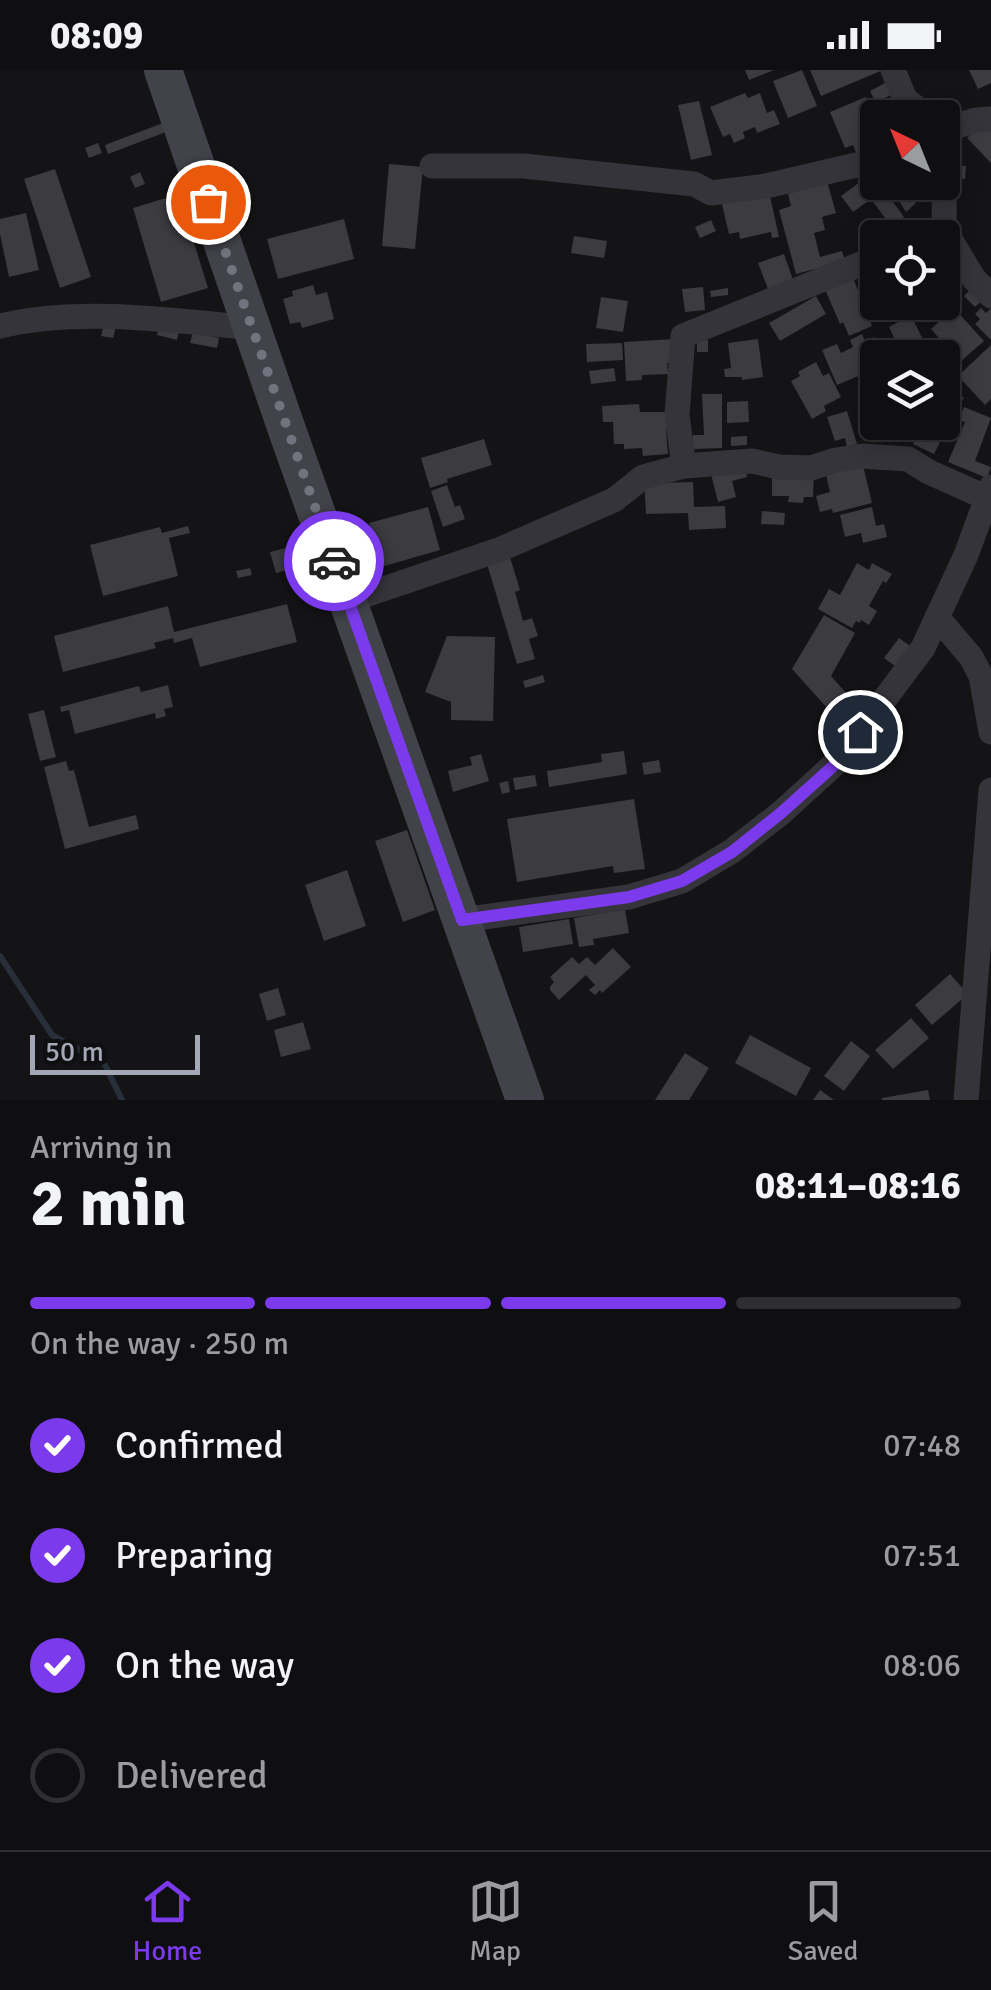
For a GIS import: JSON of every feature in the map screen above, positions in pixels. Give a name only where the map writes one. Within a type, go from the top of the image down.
[{"type":"main road","points":[[163,70],[525,1100]]},
{"type":"street","points":[[894,70],[906,100]]},
{"type":"street","points":[[960,123],[991,118]]},
{"type":"street","points":[[432,166],[524,166],[694,184],[711,194],[860,164]]},
{"type":"street","points":[[684,466],[677,415],[682,336],[860,264]]},
{"type":"street","points":[[960,264],[991,296]]},
{"type":"street","points":[[0,326],[31,318],[139,317],[252,328]]},
{"type":"street","points":[[348,601],[501,548],[614,500],[643,477],[684,466],[752,460],[779,467],[812,468],[862,456],[908,459],[928,472],[989,493],[966,555],[923,648],[840,760],[781,813],[732,852],[682,881],[629,897],[462,920]]},
{"type":"street","points":[[938,617],[971,657],[980,676],[991,732]]},
{"type":"street","points":[[966,1100],[991,790]]},
{"type":"building","points":[[745,70],[774,70],[749,80]]},
{"type":"building","points":[[802,70],[817,106],[788,118],[773,81]]},
{"type":"building","points":[[810,70],[883,70],[821,96]]},
{"type":"building","points":[[969,70],[991,70],[991,83],[978,89]]},
{"type":"building","points":[[891,80],[898,91],[874,100],[870,91]]},
{"type":"building","points":[[745,93],[748,98],[760,93],[767,113],[774,110],[780,124],[757,133],[755,127],[743,132],[745,138],[734,143],[730,134],[723,137],[710,107]]},
{"type":"building","points":[[866,97],[867,100],[860,100],[860,157],[853,145],[845,148],[830,112]]},
{"type":"building","points":[[699,101],[712,155],[691,160],[678,105]]},
{"type":"building","points":[[985,121],[991,127],[991,163],[967,138]]},
{"type":"building","points":[[163,123],[166,132],[108,154],[105,145]]},
{"type":"building","points":[[98,143],[102,153],[89,158],[85,148]]},
{"type":"building","points":[[389,164],[423,167],[415,249],[382,246]]},
{"type":"building","points":[[960,166],[966,166],[965,179],[960,179]]},
{"type":"building","points":[[55,169],[91,277],[60,288],[24,179]]},
{"type":"building","points":[[140,172],[145,184],[135,188],[130,177]]},
{"type":"building","points":[[827,181],[836,213],[822,217],[825,230],[814,233],[820,257],[842,251],[845,261],[796,274],[779,210],[791,206],[788,194]]},
{"type":"building","points":[[860,182],[860,200],[870,200],[853,212],[841,196]]},
{"type":"building","points":[[768,187],[779,237],[772,238],[771,232],[740,239],[739,232],[729,234],[721,200]]},
{"type":"building","points":[[179,194],[208,288],[161,302],[133,208]]},
{"type":"building","points":[[872,200],[892,200],[904,217],[887,220]]},
{"type":"building","points":[[898,200],[916,203],[906,212]]},
{"type":"building","points":[[26,213],[39,270],[9,277],[0,219]]},
{"type":"building","points":[[344,219],[354,259],[278,279],[267,239]]},
{"type":"building","points":[[711,220],[716,231],[700,238],[695,227]]},
{"type":"building","points":[[574,236],[607,241],[604,258],[571,253]]},
{"type":"building","points":[[784,254],[793,280],[768,289],[758,263]]},
{"type":"building","points":[[852,275],[860,295],[860,320],[870,320],[872,326],[849,336],[824,287]]},
{"type":"building","points":[[313,285],[316,295],[327,292],[334,319],[302,328],[300,322],[290,324],[283,299],[293,296],[292,291]]},
{"type":"building","points":[[975,285],[986,296],[975,307],[964,296]]},
{"type":"building","points":[[703,287],[705,310],[685,312],[682,289]]},
{"type":"building","points":[[728,288],[728,295],[711,297],[710,291]]},
{"type":"building","points":[[816,296],[826,314],[780,341],[769,323]]},
{"type":"building","points":[[601,297],[628,301],[623,332],[596,328]]},
{"type":"building","points":[[981,308],[986,313],[991,308],[991,340],[975,324],[980,319],[975,314]]},
{"type":"building","points":[[960,315],[984,341],[960,362],[960,340],[941,340],[931,329],[941,320],[960,320]]},
{"type":"building","points":[[105,320],[117,322],[113,338],[101,336]]},
{"type":"building","points":[[902,320],[913,320],[923,340],[895,340],[889,327]]},
{"type":"building","points":[[159,327],[179,331],[177,340],[157,335]]},
{"type":"building","points":[[193,332],[219,338],[217,348],[190,343]]},
{"type":"building","points":[[862,334],[865,340],[860,340],[860,375],[837,385],[822,350],[837,344],[841,353],[853,347],[850,340]]},
{"type":"building","points":[[674,339],[675,363],[667,363],[668,374],[642,375],[642,380],[626,381],[624,342]]},
{"type":"building","points":[[758,339],[763,377],[725,377],[724,369],[731,368],[728,343]]},
{"type":"building","points":[[708,340],[708,352],[697,352],[697,341]]},
{"type":"building","points":[[622,343],[623,360],[587,362],[586,344]]},
{"type":"building","points":[[991,345],[991,399],[985,405],[960,374]]},
{"type":"building","points":[[816,362],[823,376],[829,373],[841,397],[824,406],[826,411],[812,419],[791,381]]},
{"type":"building","points":[[614,368],[616,381],[591,384],[589,371]]},
{"type":"building","points":[[702,394],[722,394],[722,448],[693,449],[693,435],[704,435]]},
{"type":"building","points":[[748,401],[749,422],[727,423],[727,402]]},
{"type":"building","points":[[639,404],[640,412],[673,412],[666,430],[668,454],[643,456],[642,448],[624,449],[624,444],[614,444],[613,422],[603,422],[602,406]]},
{"type":"building","points":[[964,407],[991,418],[975,461],[991,467],[987,478],[948,462],[965,422],[960,417]]},
{"type":"building","points":[[847,411],[857,444],[847,447],[845,438],[835,441],[827,417]]},
{"type":"building","points":[[747,436],[747,445],[731,446],[731,437]]},
{"type":"building","points":[[484,439],[492,465],[430,488],[421,458]]},
{"type":"building","points":[[915,440],[940,442],[934,454],[913,444]]},
{"type":"building","points":[[861,457],[872,503],[833,513],[832,509],[820,512],[816,496],[830,492],[824,466]]},
{"type":"building","points":[[743,461],[747,477],[732,481],[736,497],[718,502],[710,470]]},
{"type":"building","points":[[814,471],[813,497],[804,497],[803,503],[788,502],[789,496],[772,496],[772,478]]},
{"type":"building","points":[[644,479],[658,483],[693,482],[694,507],[725,506],[726,528],[689,530],[688,513],[646,514]]},
{"type":"building","points":[[447,485],[455,507],[460,505],[465,519],[443,527],[431,491]]},
{"type":"building","points":[[428,507],[440,550],[381,567],[369,523]]},
{"type":"building","points":[[872,507],[876,526],[884,524],[887,537],[863,543],[861,533],[845,537],[840,515]]},
{"type":"building","points":[[762,511],[785,513],[784,525],[761,524]]},
{"type":"building","points":[[188,526],[190,533],[169,538],[178,576],[103,596],[90,545],[160,527],[162,533]]},
{"type":"building","points":[[309,542],[314,563],[276,573],[270,552]]},
{"type":"building","points":[[510,557],[520,590],[515,592],[523,621],[532,618],[538,636],[529,639],[535,659],[517,664],[487,564]]},
{"type":"building","points":[[857,563],[869,570],[872,563],[892,574],[886,583],[883,581],[869,606],[877,611],[869,625],[861,620],[852,628],[818,609],[829,589],[840,595]]},
{"type":"building","points":[[250,568],[252,575],[238,578],[236,571]]},
{"type":"building","points":[[287,604],[297,642],[200,667],[192,638],[174,643],[173,638],[154,643],[156,648],[63,672],[54,636],[168,606],[174,632]]},
{"type":"building","points":[[824,615],[855,633],[831,676],[846,693],[828,709],[792,669]]},
{"type":"building","points":[[447,636],[495,637],[493,721],[451,720],[451,702],[425,692]]},
{"type":"building","points":[[899,638],[910,646],[895,666],[884,658]]},
{"type":"building","points":[[543,675],[545,682],[525,688],[523,681]]},
{"type":"building","points":[[168,685],[173,707],[164,709],[166,716],[156,719],[155,713],[75,734],[69,710],[61,712],[60,707],[139,686],[141,692]]},
{"type":"building","points":[[44,710],[56,757],[40,761],[28,714]]},
{"type":"building","points":[[624,751],[627,774],[549,787],[547,771],[602,762],[601,754]]},
{"type":"building","points":[[481,754],[489,781],[453,792],[448,771],[472,765],[470,757]]},
{"type":"building","points":[[659,760],[661,772],[644,775],[642,763]]},
{"type":"building","points":[[66,761],[69,771],[74,770],[89,827],[136,815],[139,829],[65,849],[44,767]]},
{"type":"building","points":[[535,775],[537,786],[515,790],[513,778]]},
{"type":"building","points":[[508,781],[510,792],[502,794],[499,783]]},
{"type":"building","points":[[634,799],[645,869],[614,873],[613,866],[517,882],[507,819]]},
{"type":"building","points":[[407,830],[435,910],[403,922],[375,841]]},
{"type":"building","points":[[347,870],[366,926],[324,941],[305,885]]},
{"type":"building","points":[[625,909],[629,933],[593,939],[594,945],[579,947],[574,918]]},
{"type":"building","points":[[569,919],[573,944],[523,952],[519,927]]},
{"type":"building","points":[[613,948],[631,967],[602,993],[600,990],[595,995],[589,990],[595,985],[586,975],[559,1000],[550,990],[554,982],[550,977],[572,957],[579,964],[587,957],[595,965]]},
{"type":"building","points":[[950,974],[968,994],[932,1025],[915,1005]]},
{"type":"building","points":[[278,988],[286,1015],[267,1021],[259,994]]},
{"type":"building","points":[[911,1018],[929,1038],[893,1069],[875,1050]]},
{"type":"building","points":[[303,1022],[311,1049],[281,1057],[274,1030]]},
{"type":"building","points":[[750,1035],[811,1068],[796,1096],[735,1063]]},
{"type":"building","points":[[851,1041],[870,1056],[844,1091],[824,1076]]},
{"type":"building","points":[[685,1053],[709,1068],[689,1100],[655,1100]]},
{"type":"building","points":[[820,1090],[834,1100],[813,1100]]},
{"type":"building","points":[[928,1090],[930,1100],[882,1100],[882,1098]]},
{"type":"waterway","points":[[0,956],[52,1035],[104,1063],[122,1100]]},
{"type":"way so far","points":[[208,202],[334,561]]},
{"type":"route","points":[[334,561],[462,920],[629,897],[682,881],[732,852],[781,813],[840,760],[860,732]]}]
